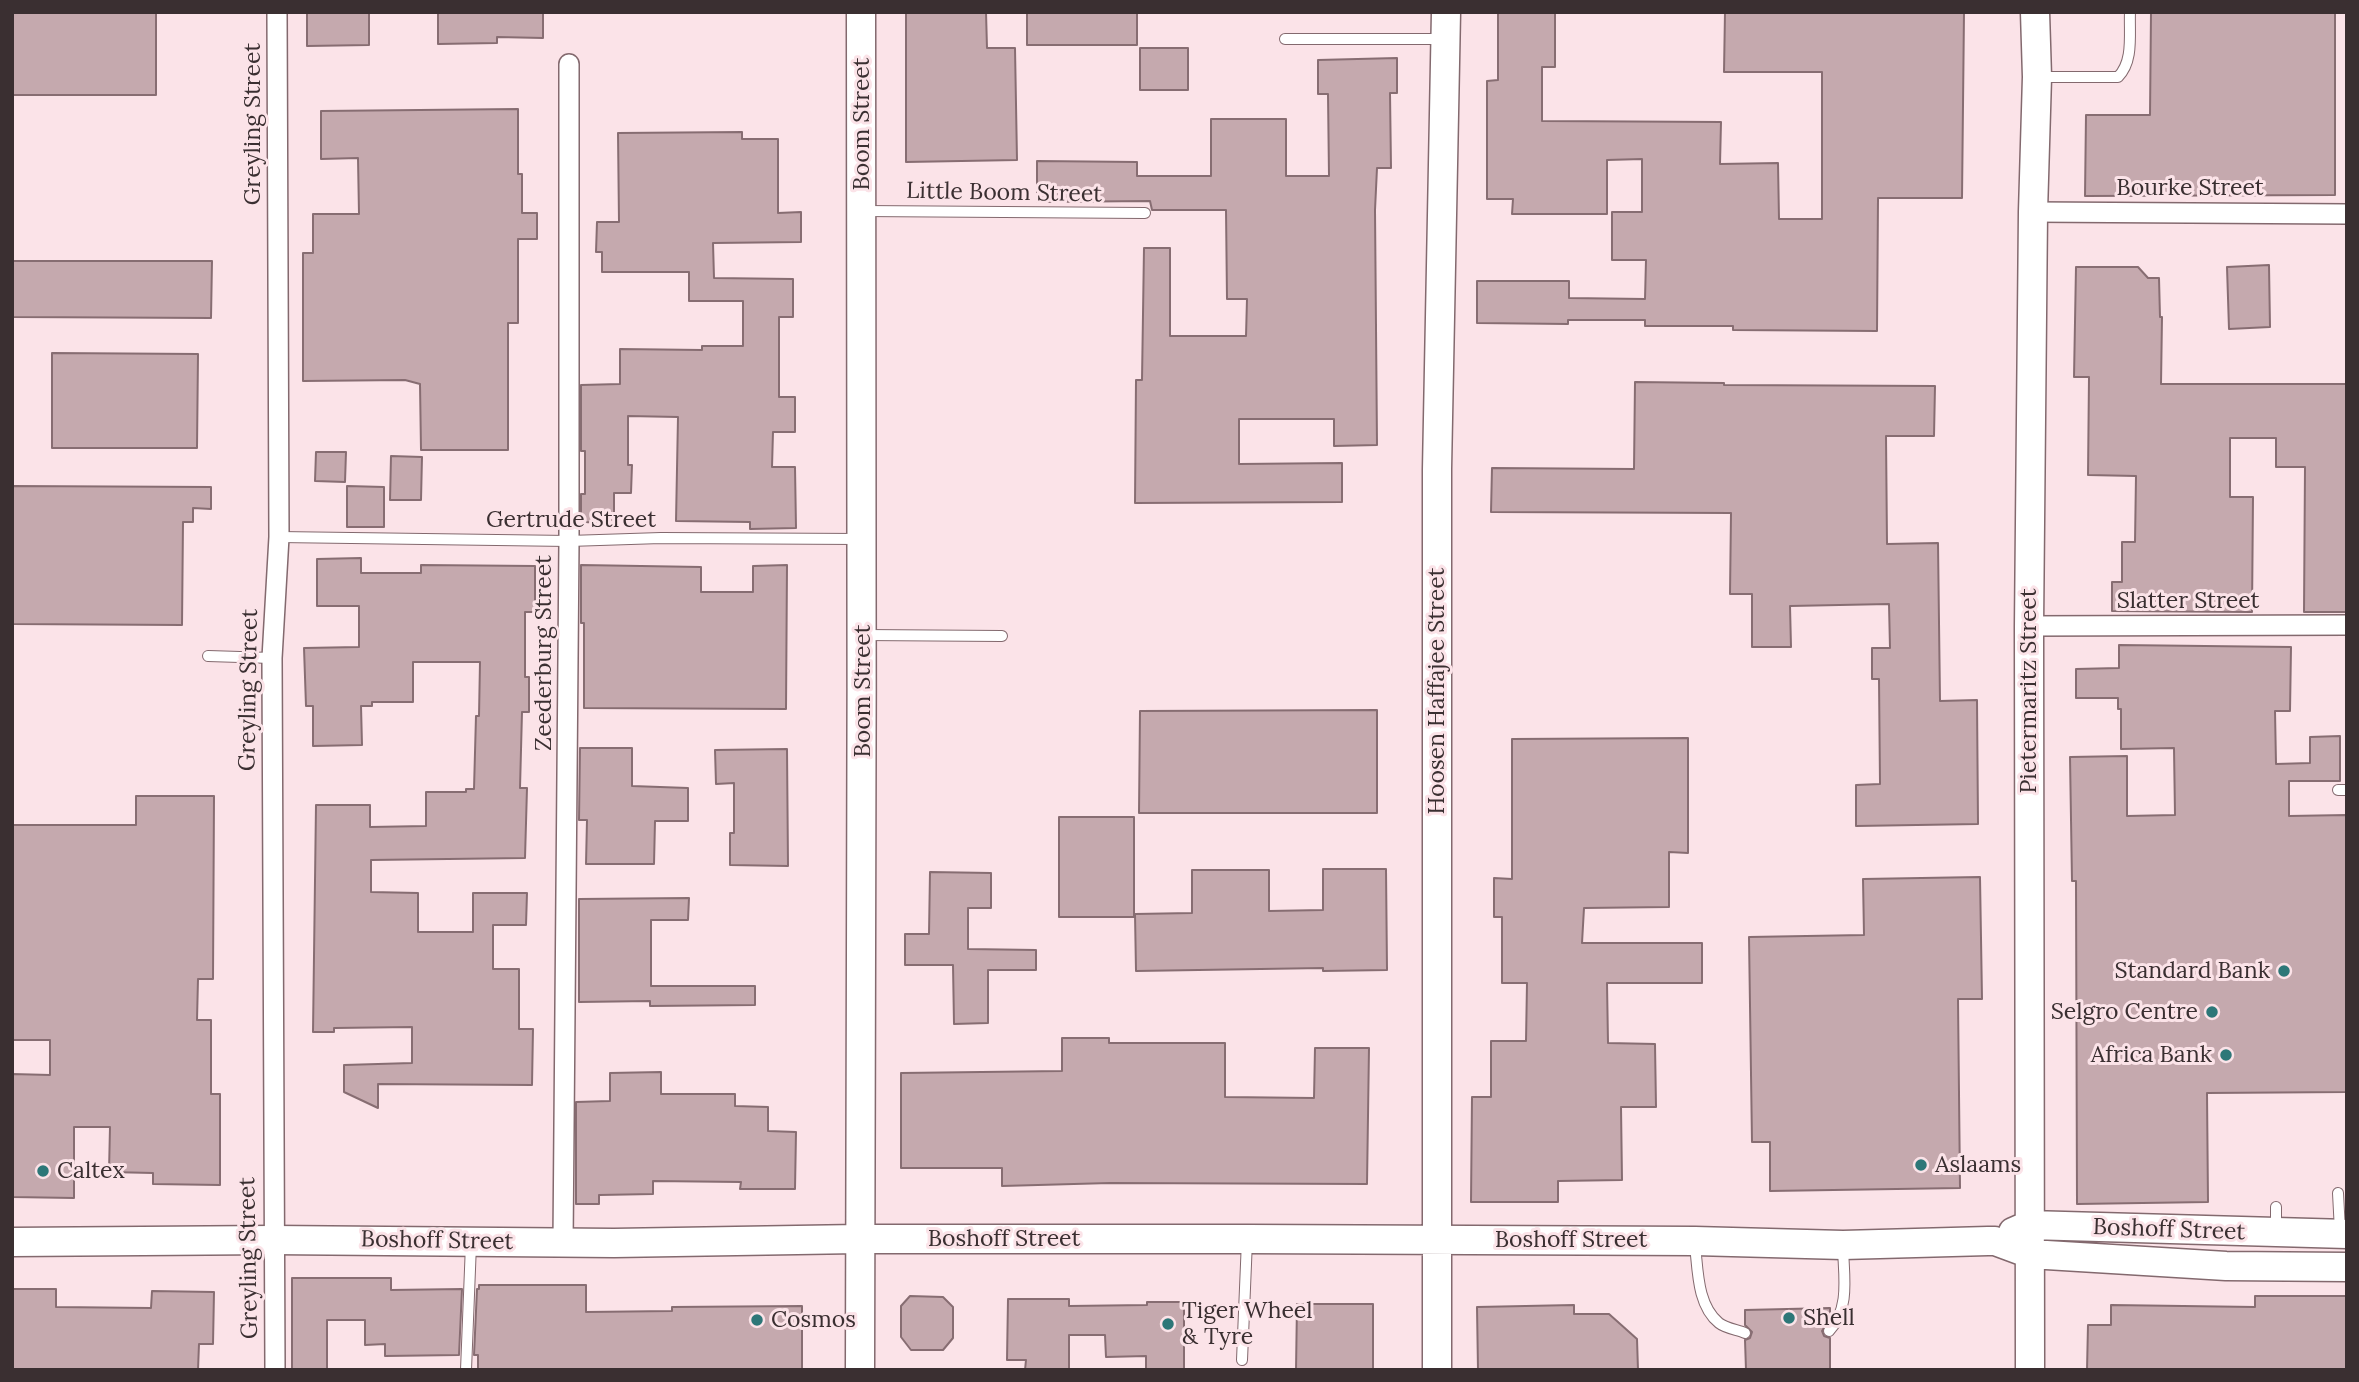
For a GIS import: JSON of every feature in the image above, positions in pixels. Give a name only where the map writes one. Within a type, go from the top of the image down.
[{"type":"street","name":"Greyling Street","points":[[275,1370],[272,658],[279,537],[277,12]]},
{"type":"street","name":"Boom Street","points":[[860,1370],[858,1239],[864,539],[862,12]]},
{"type":"street","name":"Pietermaritz Street","points":[[2030,1370],[2029,626],[2037,76],[2035,12]]},
{"type":"street","name":"Hoosen Haffajee Street","points":[[1437,1370],[1437,469],[1445,26]]},
{"type":"street","name":"Zeederburg Street","points":[[563,1242],[569,541],[569,64]]},
{"type":"street","name":"Bourke Street","points":[[2033,212],[2347,214]]},
{"type":"street","name":"Slatter Street","points":[[2029,626],[2347,625]]},
{"type":"street","name":"Boshoff Street","points":[[1995,1241],[2029,1225],[2276,1220],[2344,1234]]},
{"type":"street","name":"Boshoff Street","points":[[12,1242],[1247,1239],[1695,1241],[1843,1245],[1995,1241],[2031,1254],[2226,1266],[2347,1266]]},
{"type":"lane","points":[[2037,76],[2118,77],[2129,60],[2130,12]]},
{"type":"lane","points":[[1285,39],[1445,26]]},
{"type":"lane","name":"Little Boom Street","points":[[863,211],[1145,213]]},
{"type":"lane","name":"Gertrude Street","points":[[279,537],[569,541],[661,538],[864,539]]},
{"type":"lane","points":[[863,635],[1002,636]]},
{"type":"lane","points":[[208,656],[272,658]]},
{"type":"lane","points":[[2338,1193],[2344,1234]]},
{"type":"lane","points":[[1242,1360],[1247,1239]]},
{"type":"lane","points":[[466,1370],[471,1241]]},
{"type":"lane","points":[[1695,1241],[1699,1287],[1708,1309],[1720,1324],[1745,1333]]},
{"type":"lane","points":[[1829,1331],[1839,1320],[1844,1303],[1843,1245]]},
{"type":"building","points":[[12,12],[156,12],[156,95],[12,95]]},
{"type":"building","points":[[307,12],[369,12],[369,45],[307,46]]},
{"type":"building","points":[[438,12],[543,12],[543,38],[497,37],[497,43],[438,44]]},
{"type":"building","points":[[906,12],[986,12],[987,48],[1015,48],[1017,160],[906,162]]},
{"type":"building","points":[[1027,12],[1137,12],[1137,45],[1027,45]]},
{"type":"building","points":[[1498,12],[1555,12],[1555,67],[1542,67],[1542,121],[1721,122],[1720,164],[1778,163],[1779,219],[1822,219],[1822,72],[1724,72],[1725,12],[1964,12],[1962,198],[1878,198],[1877,331],[1733,330],[1733,326],[1645,326],[1645,320],[1568,320],[1568,324],[1477,323],[1477,281],[1569,281],[1569,298],[1645,299],[1646,260],[1612,260],[1612,212],[1642,212],[1642,159],[1607,160],[1607,214],[1512,214],[1513,199],[1487,199],[1487,81],[1498,80]]},
{"type":"building","points":[[2151,12],[2335,12],[2335,195],[2085,196],[2086,115],[2150,115]]},
{"type":"building","points":[[1140,48],[1188,48],[1188,90],[1140,90]]},
{"type":"building","points":[[1397,58],[1397,93],[1390,93],[1391,168],[1377,168],[1377,445],[1334,446],[1334,419],[1239,419],[1239,464],[1342,463],[1342,502],[1135,503],[1136,380],[1142,380],[1144,248],[1170,248],[1170,336],[1246,336],[1247,299],[1227,299],[1226,210],[1152,210],[1150,201],[1037,202],[1037,161],[1137,162],[1137,176],[1211,176],[1211,119],[1286,119],[1286,176],[1329,176],[1328,94],[1318,94],[1318,60]]},
{"type":"building","points":[[518,109],[518,174],[522,174],[522,213],[537,213],[537,239],[518,239],[518,323],[508,323],[508,450],[421,450],[420,384],[405,380],[303,381],[303,253],[313,253],[313,214],[359,214],[358,158],[321,159],[321,111]]},
{"type":"building","points":[[742,132],[742,139],[778,139],[778,213],[801,212],[801,242],[713,243],[714,278],[793,279],[793,317],[779,317],[779,397],[795,397],[795,432],[773,432],[772,467],[795,467],[796,528],[750,529],[750,522],[676,521],[678,417],[628,416],[631,493],[614,493],[614,523],[581,522],[581,494],[585,494],[585,451],[581,451],[581,385],[620,384],[620,349],[702,350],[702,346],[743,346],[743,301],[689,301],[689,272],[602,272],[602,252],[596,252],[597,222],[619,222],[618,133]]},
{"type":"building","points":[[12,261],[212,261],[211,318],[12,317]]},
{"type":"building","points":[[2269,265],[2270,327],[2229,329],[2227,267]]},
{"type":"building","points":[[2076,267],[2138,267],[2148,278],[2159,278],[2162,317],[2161,384],[2347,384],[2347,612],[2304,612],[2305,467],[2276,467],[2276,438],[2230,438],[2230,497],[2253,497],[2252,612],[2112,611],[2112,582],[2122,582],[2122,542],[2135,542],[2136,476],[2088,475],[2089,377],[2074,377]]},
{"type":"building","points":[[52,353],[198,354],[197,448],[52,448]]},
{"type":"building","points":[[1635,382],[1935,386],[1934,436],[1886,436],[1887,544],[1938,543],[1940,701],[1977,700],[1978,824],[1856,826],[1856,785],[1880,784],[1879,679],[1872,679],[1872,648],[1890,648],[1889,604],[1790,606],[1791,647],[1752,647],[1752,594],[1730,594],[1731,513],[1491,512],[1492,468],[1634,469]]},
{"type":"building","points":[[316,452],[346,452],[345,482],[315,481]]},
{"type":"building","points":[[391,456],[422,457],[421,500],[390,500]]},
{"type":"building","points":[[12,486],[211,487],[211,509],[193,508],[193,522],[183,522],[182,625],[12,624]]},
{"type":"building","points":[[347,486],[384,487],[384,527],[347,527]]},
{"type":"building","points":[[361,558],[361,573],[421,573],[421,565],[535,566],[535,612],[525,612],[525,677],[529,677],[529,712],[522,712],[520,788],[527,788],[525,858],[371,860],[371,892],[418,893],[418,932],[473,932],[473,893],[527,893],[526,925],[493,925],[493,969],[519,969],[519,1029],[533,1029],[532,1085],[378,1084],[378,1108],[344,1092],[344,1065],[412,1063],[412,1027],[334,1028],[334,1032],[313,1032],[316,805],[370,805],[370,827],[426,826],[426,792],[466,792],[466,789],[474,789],[480,662],[413,662],[413,702],[372,702],[372,706],[361,706],[362,745],[313,746],[313,706],[306,706],[304,648],[359,647],[359,606],[317,606],[317,559]]},
{"type":"building","points":[[581,565],[701,567],[701,592],[753,592],[753,566],[787,565],[786,709],[584,708]]},
{"type":"building","points":[[2119,645],[2291,647],[2290,711],[2275,711],[2276,764],[2310,763],[2310,737],[2340,736],[2340,781],[2289,781],[2289,816],[2347,815],[2347,1092],[2207,1093],[2208,1202],[2077,1204],[2076,881],[2072,881],[2070,757],[2127,756],[2127,816],[2175,815],[2174,748],[2121,749],[2121,709],[2118,709],[2118,698],[2076,698],[2076,669],[2119,668]]},
{"type":"building","points":[[1377,710],[1377,813],[1139,813],[1140,711]]},
{"type":"building","points":[[1688,738],[1688,853],[1669,852],[1669,907],[1584,908],[1582,943],[1702,943],[1702,983],[1607,983],[1608,1043],[1655,1044],[1656,1107],[1621,1107],[1622,1180],[1558,1181],[1558,1202],[1471,1202],[1472,1097],[1491,1097],[1491,1041],[1526,1041],[1527,983],[1502,983],[1502,917],[1494,917],[1494,878],[1512,879],[1512,739]]},
{"type":"building","points":[[580,748],[632,748],[632,786],[688,788],[688,821],[655,821],[654,864],[586,864],[587,820],[579,820]]},
{"type":"building","points":[[787,749],[788,866],[730,865],[730,833],[734,833],[734,783],[716,784],[715,750]]},
{"type":"building","points":[[136,796],[214,796],[213,979],[198,979],[197,1020],[211,1020],[211,1094],[220,1094],[220,1185],[153,1184],[153,1173],[109,1172],[110,1127],[74,1127],[74,1198],[12,1197],[12,1074],[50,1075],[50,1040],[12,1040],[12,825],[136,825]]},
{"type":"building","points":[[1059,817],[1134,817],[1134,917],[1059,917]]},
{"type":"building","points":[[1323,869],[1386,869],[1387,970],[1323,971],[1323,968],[1136,971],[1135,914],[1192,913],[1192,870],[1269,870],[1269,911],[1323,910]]},
{"type":"building","points":[[930,872],[991,873],[991,908],[968,908],[968,949],[1036,950],[1036,970],[988,970],[988,1023],[954,1024],[953,965],[905,965],[905,934],[929,934]]},
{"type":"building","points":[[1980,877],[1982,999],[1958,999],[1960,1188],[1770,1191],[1770,1142],[1752,1142],[1749,937],[1864,935],[1863,879]]},
{"type":"building","points":[[689,898],[688,920],[651,920],[651,986],[755,986],[755,1005],[650,1006],[650,1001],[579,1002],[579,899]]},
{"type":"building","points":[[1062,1038],[1109,1038],[1109,1043],[1225,1043],[1225,1097],[1314,1098],[1315,1048],[1369,1048],[1367,1184],[1110,1183],[1002,1186],[1002,1168],[901,1168],[901,1073],[1062,1071]]},
{"type":"building","points":[[661,1072],[661,1094],[735,1094],[735,1106],[768,1107],[768,1131],[796,1132],[795,1189],[740,1189],[741,1182],[653,1181],[653,1194],[599,1195],[599,1204],[576,1204],[576,1102],[610,1101],[610,1073]]},
{"type":"building","points":[[292,1278],[391,1278],[391,1290],[462,1289],[459,1355],[385,1356],[385,1344],[365,1345],[365,1320],[327,1320],[327,1370],[292,1370]]},
{"type":"building","points":[[479,1285],[586,1285],[586,1312],[672,1311],[672,1307],[802,1306],[802,1370],[478,1370],[478,1355],[474,1355]]},
{"type":"building","points":[[12,1289],[56,1289],[56,1307],[151,1308],[152,1291],[214,1292],[213,1344],[199,1344],[198,1370],[12,1370]]},
{"type":"building","points":[[910,1296],[943,1297],[953,1307],[953,1338],[943,1350],[911,1350],[901,1337],[901,1306]]},
{"type":"building","points":[[2255,1296],[2347,1296],[2347,1370],[2087,1370],[2088,1325],[2111,1325],[2111,1305],[2255,1307]]},
{"type":"building","points":[[1008,1299],[1069,1299],[1069,1306],[1184,1302],[1184,1370],[1146,1370],[1146,1356],[1106,1357],[1105,1335],[1069,1335],[1069,1370],[1025,1370],[1026,1360],[1007,1360]]},
{"type":"building","points":[[1297,1304],[1373,1304],[1373,1370],[1296,1370]]},
{"type":"building","points":[[1574,1305],[1574,1314],[1609,1314],[1637,1339],[1638,1370],[1478,1370],[1477,1307]]},
{"type":"building","points":[[1830,1308],[1830,1318],[1822,1331],[1824,1336],[1830,1338],[1830,1370],[1746,1370],[1745,1340],[1750,1338],[1752,1332],[1745,1325],[1745,1310]]},
{"type":"place","name":"Standard Bank","points":[[2284,971]]},
{"type":"place","name":"Selgro Centre","points":[[2212,1012]]},
{"type":"place","name":"Africa Bank","points":[[2226,1055]]},
{"type":"place","name":"Aslaams","points":[[1921,1165]]},
{"type":"place","name":"Caltex","points":[[43,1171]]},
{"type":"place","name":"Shell","points":[[1789,1318]]},
{"type":"place","name":"Cosmos","points":[[757,1320]]},
{"type":"place","name":"Tiger Wheel & Tyre","points":[[1168,1324]]}]
